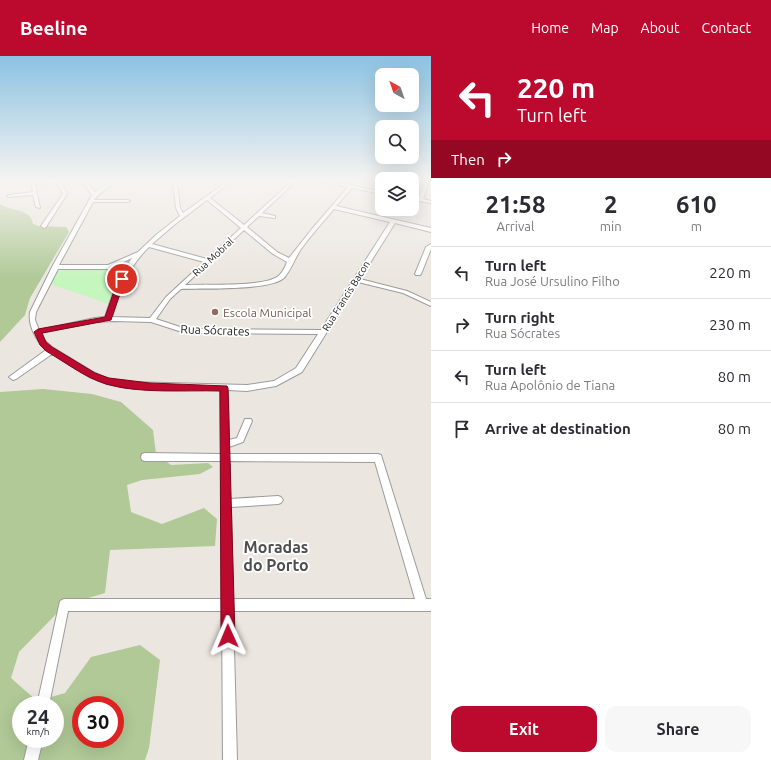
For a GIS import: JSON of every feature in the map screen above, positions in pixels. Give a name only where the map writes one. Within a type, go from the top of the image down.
[{"type":"street","points":[[44,226],[52,214]]},
{"type":"street","points":[[84,214],[55,267],[33,312],[32,320],[43,344],[92,375],[114,383],[150,387],[224,388],[230,760]]},
{"type":"street","points":[[108,319],[125,272],[140,252],[186,214]]},
{"type":"street","points":[[228,214],[275,253],[290,261]]},
{"type":"street","points":[[258,214],[273,217]]},
{"type":"street","name":"Rua Mobral","points":[[152,320],[168,298],[258,214]]},
{"type":"street","points":[[181,287],[268,283],[282,277],[290,261],[328,214]]},
{"type":"street","points":[[358,214],[431,230]]},
{"type":"street","name":"Rua Francis Bacon","points":[[224,388],[266,386],[284,380],[300,370],[392,222]]},
{"type":"street","points":[[148,245],[208,261]]},
{"type":"street","points":[[418,274],[429,247],[431,246]]},
{"type":"street","points":[[55,267],[109,267],[140,252]]},
{"type":"street","points":[[356,280],[404,292],[431,304]]},
{"type":"street","name":"Rua Sócrates","points":[[38,332],[108,319],[152,320],[170,327],[195,331],[324,332]]},
{"type":"street","points":[[13,377],[52,350]]},
{"type":"street","points":[[225,446],[240,440],[248,421]]},
{"type":"street","points":[[45,696],[64,605],[426,605],[378,458],[145,457]]},
{"type":"street","points":[[226,503],[278,500]]},
{"type":"street","points":[[31,760],[34,748]]},
{"type":"green space","points":[[0,214],[27,214],[32,219],[33,224],[39,226],[66,227],[69,232],[30,298],[25,315],[0,342]]},
{"type":"green space","points":[[133,257],[119,277],[109,304],[50,284],[57,271],[70,269],[112,268]]},
{"type":"green space","points":[[43,389],[92,394],[121,402],[153,430],[156,454],[171,465],[208,463],[213,467],[200,474],[142,480],[127,485],[131,512],[162,524],[204,508],[217,519],[215,546],[110,550],[105,593],[65,605],[19,652],[11,678],[31,696],[12,696],[12,748],[64,748],[64,696],[54,696],[65,693],[91,657],[140,645],[160,660],[149,748],[145,760],[0,760],[0,392]]},
{"type":"place","name":"Escola Municipal","points":[[215,312]]},
{"type":"district","name":"Moradas do Porto","points":[[276,556]]},
{"type":"route","points":[[122,279],[108,319],[95,320],[38,332],[41,341],[49,349],[92,375],[107,381],[126,385],[150,387],[224,388],[228,636]]}]
